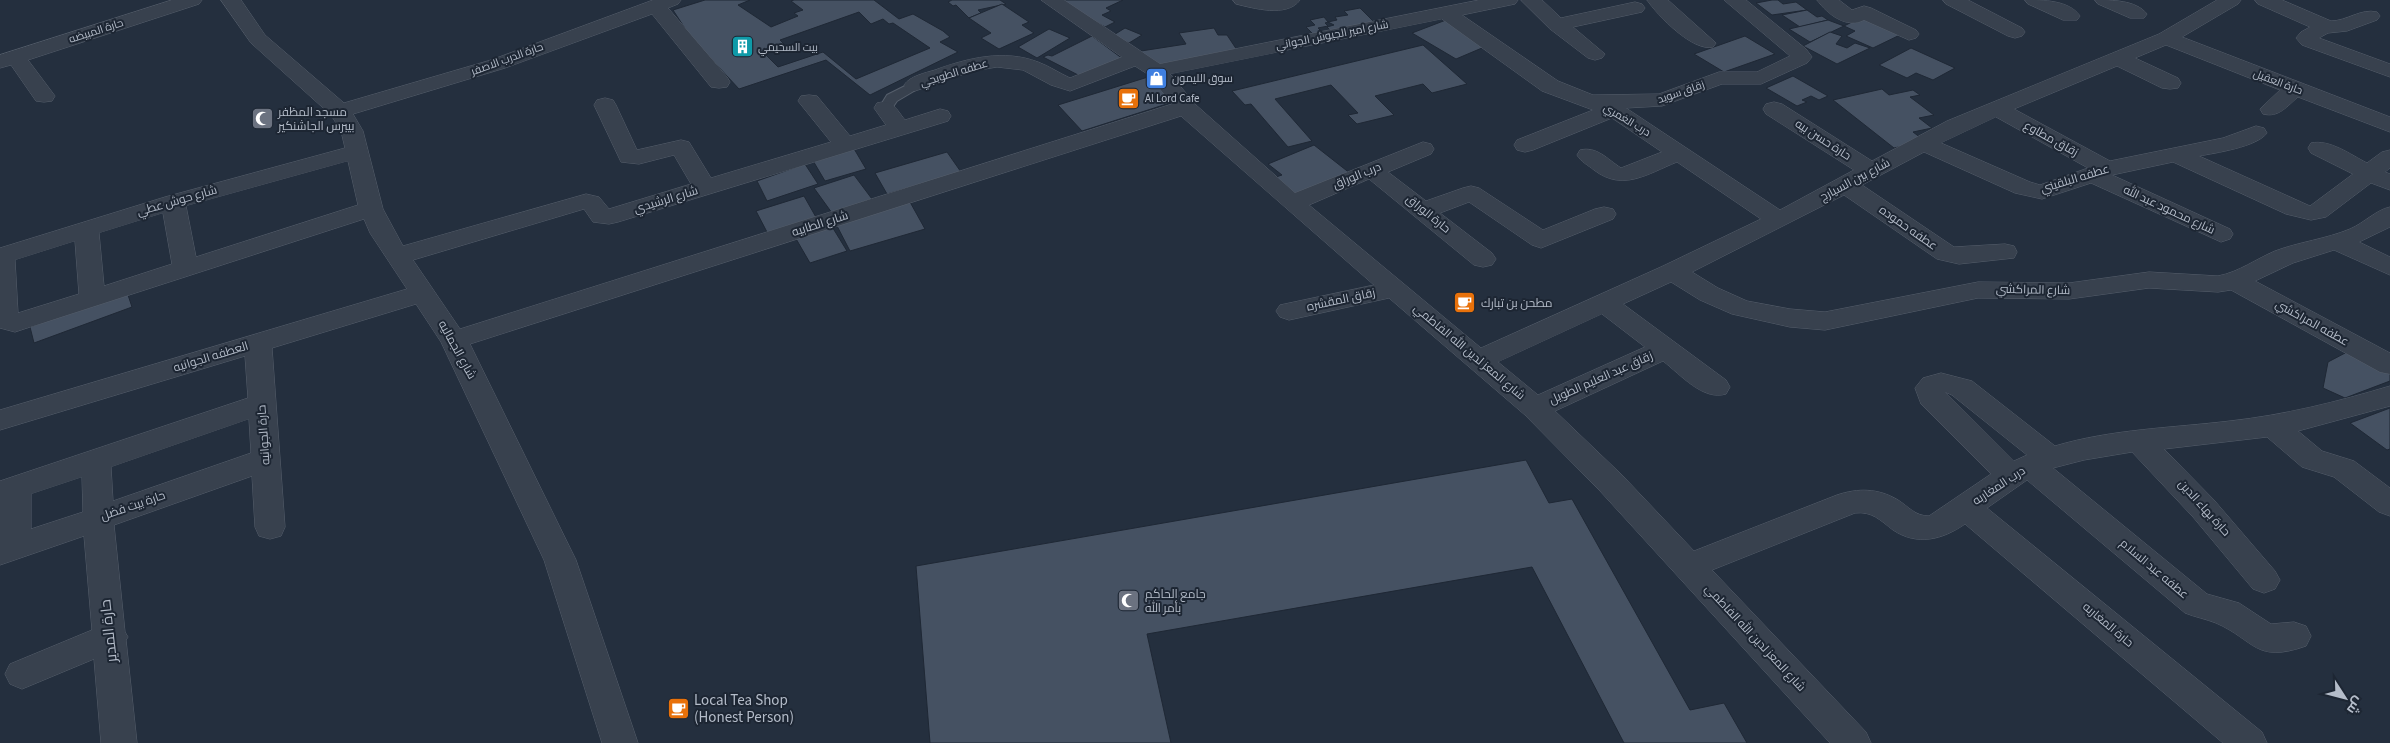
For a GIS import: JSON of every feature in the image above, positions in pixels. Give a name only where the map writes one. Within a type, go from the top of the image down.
[{"type":"street","name":"حارة المبيضه","points":[[8,59],[192,0]]},
{"type":"street","name":"شارع الجماليه","points":[[231,0],[258,39],[340,111],[352,131],[371,209],[382,233],[454,340],[560,560],[620,743]]},
{"type":"street","name":"شارع المعز لدين الله الفاطمي","points":[[1051,0],[1147,65],[1186,107],[1292,203],[1536,408],[1610,483],[1853,743]]},
{"type":"street","points":[[1243,0],[1275,5],[1290,0]]},
{"type":"street","name":"شارع امير الجيوش الجواني","points":[[1147,65],[1508,0]]},
{"type":"street","points":[[1531,0],[1557,25],[1595,54]]},
{"type":"street","points":[[1657,0],[1690,32],[1706,44]]},
{"type":"street","name":"زقاق سويد","points":[[1583,99],[1650,102],[1673,97],[1719,78],[1733,76],[1749,79],[1761,78],[1802,57],[1734,0]]},
{"type":"street","points":[[1827,0],[1851,19],[1864,12],[1909,34]]},
{"type":"street","points":[[1953,0],[2016,32]]},
{"type":"street","points":[[2036,0],[2070,16]]},
{"type":"street","points":[[2094,0],[2137,14]]},
{"type":"street","points":[[2265,0],[2326,27],[2340,27],[2370,16]]},
{"type":"street","name":"شارع بين السيارج","points":[[1478,360],[1672,272],[1779,220],[1955,126],[2166,38],[2227,1]]},
{"type":"street","points":[[664,3],[719,82]]},
{"type":"street","name":"حارة الدرب الاصفر","points":[[340,111],[464,75],[664,3]]},
{"type":"street","points":[[1557,25],[1635,8]]},
{"type":"street","name":"درب الغمري","points":[[1445,12],[1550,86],[1614,110],[1779,220]]},
{"type":"street","points":[[2326,27],[2306,38],[2313,43],[2390,71]]},
{"type":"street","name":"حارة العقيل","points":[[2166,38],[2390,125]]},
{"type":"street","points":[[452,53],[464,75]]},
{"type":"street","points":[[2118,58],[2170,83]]},
{"type":"street","points":[[8,59],[44,96]]},
{"type":"street","name":"عطفه الطوبجي","points":[[914,85],[997,60],[1026,64],[1070,85],[1147,65]]},
{"type":"street","points":[[2354,71],[2390,86]]},
{"type":"street","points":[[2271,109],[2295,88]]},
{"type":"street","points":[[809,101],[846,145]]},
{"type":"street","points":[[605,105],[629,156],[639,157],[681,147],[705,188]]},
{"type":"street","name":"شارع الطابيه","points":[[454,340],[1186,107]]},
{"type":"street","name":"عطفه الطوبجي","points":[[885,108],[886,112],[900,128]]},
{"type":"street","name":"زقاق مطاوع","points":[[1996,108],[2099,171]]},
{"type":"street","name":"حارة حسن بيه","points":[[1774,109],[1871,171]]},
{"type":"street","points":[[1525,145],[1614,110]]},
{"type":"street","name":"شارع الرشيدي","points":[[397,256],[586,201],[591,202],[602,217],[609,217],[940,116]]},
{"type":"street","name":"عطفه البلقيني","points":[[1924,143],[2023,188],[2042,192],[2099,171],[2229,143],[2256,133]]},
{"type":"street","points":[[2318,148],[2390,183]]},
{"type":"street","name":"درب الوراق","points":[[1292,203],[1423,149]]},
{"type":"street","name":"شارع حوش عطي","points":[[1,256],[173,202],[356,152]]},
{"type":"street","points":[[1588,155],[1613,173],[1623,175],[1679,153]]},
{"type":"street","points":[[2175,154],[2294,209],[2311,213],[2317,212],[2390,157]]},
{"type":"street","name":"حارة الوراق","points":[[1372,170],[1483,259]]},
{"type":"street","name":"شارع محمود عبد الله","points":[[2099,171],[2221,234]]},
{"type":"street","name":"عطفه حموده","points":[[1846,185],[1946,253],[1959,256],[2005,252]]},
{"type":"street","points":[[1423,211],[1471,192],[1541,240],[1604,214]]},
{"type":"street","points":[[173,202],[186,269]]},
{"type":"street","points":[[1,256],[2,295],[6,320],[15,323],[92,300],[371,209]]},
{"type":"street","name":"شارع المراكشي","points":[[1672,272],[1709,294],[1741,308],[1790,318],[1825,321],[1978,290],[2069,291],[2149,280],[2218,284],[2235,281],[2284,257],[2357,236],[2380,223],[2390,214]]},
{"type":"street","points":[[86,229],[92,300]]},
{"type":"street","points":[[2338,242],[2390,267]]},
{"type":"street","name":"عطفه المراكشي","points":[[2235,281],[2390,365]]},
{"type":"street","name":"زقاق المقشره","points":[[1289,311],[1339,302],[1393,289]]},
{"type":"street","name":"العطفه الجوانيه","points":[[0,420],[423,293]]},
{"type":"street","points":[[1604,303],[1716,387]]},
{"type":"street","name":"حارة الجوانيه","points":[[258,342],[270,526]]},
{"type":"street","name":"زقاق عبد العليم الطويل","points":[[1536,408],[1666,349]]},
{"type":"street","name":"درب المغاربه","points":[[1687,566],[1848,503],[1867,501],[1877,504],[1922,530],[1928,530],[1941,525],[2031,467],[2065,454],[2138,441],[2210,434],[2307,419],[2386,402]]},
{"type":"street","points":[[8,550],[8,490],[262,404]]},
{"type":"street","points":[[2272,424],[2312,458],[2344,469],[2390,504]]},
{"type":"street","name":"حارة بهاء الدين","points":[[2138,441],[2195,497],[2225,530],[2264,580]]},
{"type":"street","name":"حارة بيت فضل","points":[[8,550],[266,459]]},
{"type":"street","name":"حارة المدير","points":[[96,460],[98,518],[111,637],[119,743]]},
{"type":"street","name":"عطفه عبد السلام","points":[[2031,467],[2197,604],[2226,613],[2266,638],[2294,636]]},
{"type":"street","name":"حارة المغاربه","points":[[1966,508],[2249,743]]},
{"type":"street","points":[[22,674],[111,637]]},
{"type":"lane","name":"عطفه الطوبجي","points":[[885,108],[892,98],[914,85]]},
{"type":"building","name":"بيت السحيمي","points":[[705,0],[750,0],[738,5],[771,27],[798,16],[794,13],[803,10],[791,1],[794,0],[874,0],[899,19],[913,14],[943,31],[950,37],[940,42],[958,52],[870,95],[826,60],[739,89],[690,36],[673,10]],"holes":[[[859,12],[871,24],[883,19],[889,24],[893,23],[930,48],[856,79],[823,52],[778,67],[765,54],[787,47],[780,40]]]},
{"type":"building","points":[[952,0],[1000,0],[1006,4],[978,10],[981,13],[969,18],[956,5],[953,6],[948,2]]},
{"type":"building","points":[[1058,0],[1123,0],[1106,8],[1111,11],[1102,15],[1115,22],[1105,27]]},
{"type":"building","points":[[1778,0],[1783,4],[1796,2],[1807,10],[1772,15],[1756,3]]},
{"type":"building","points":[[1002,4],[1029,22],[1022,25],[1034,33],[999,49],[981,38],[991,33],[969,18]]},
{"type":"building","points":[[1360,8],[1375,23],[1332,32],[1327,27],[1334,25],[1328,22],[1337,20],[1335,17],[1348,15],[1344,11]]},
{"type":"building","points":[[1807,10],[1817,17],[1822,16],[1828,20],[1800,27],[1782,15]]},
{"type":"building","points":[[1864,16],[1902,34],[1873,48],[1846,36],[1855,31],[1844,26]]},
{"type":"building","points":[[1324,17],[1328,22],[1325,23],[1328,26],[1318,28],[1322,32],[1313,34],[1306,27],[1315,25],[1310,20]]},
{"type":"building","points":[[1446,20],[1489,45],[1456,59],[1412,33]]},
{"type":"building","points":[[1828,20],[1844,26],[1810,42],[1789,29]]},
{"type":"building","points":[[1125,28],[1142,35],[1129,43],[1112,36]]},
{"type":"building","points":[[1214,28],[1218,35],[1227,35],[1239,53],[1155,66],[1141,51],[1186,44],[1179,33]]},
{"type":"building","points":[[1049,29],[1070,38],[1037,58],[1018,47]]},
{"type":"building","points":[[1830,32],[1842,36],[1836,44],[1847,48],[1855,43],[1870,48],[1837,64],[1803,46]]},
{"type":"building","points":[[1092,36],[1127,62],[1080,76],[1043,57],[1052,56]]},
{"type":"building","points":[[1745,36],[1775,54],[1724,72],[1694,54]]},
{"type":"building","points":[[1423,45],[1467,84],[1432,93],[1423,84],[1375,96],[1394,115],[1357,124],[1348,115],[1358,113],[1331,85],[1275,99],[1312,141],[1288,147],[1251,104],[1245,105],[1232,91]]},
{"type":"building","points":[[1911,48],[1955,68],[1933,80],[1916,73],[1907,78],[1879,65]]},
{"type":"building","points":[[1793,76],[1828,96],[1819,100],[1811,96],[1802,100],[1807,102],[1797,106],[1766,88]]},
{"type":"building","points":[[1148,77],[1173,102],[1082,131],[1058,105]]},
{"type":"building","points":[[1882,89],[1889,95],[1913,90],[1920,95],[1910,97],[1934,115],[1919,118],[1932,128],[1913,132],[1925,141],[1894,148],[1833,100]]},
{"type":"building","points":[[1314,145],[1351,174],[1296,198],[1273,178],[1282,175],[1268,164]]},
{"type":"building","points":[[853,147],[866,169],[825,181],[812,159]]},
{"type":"building","points":[[947,152],[961,172],[887,194],[875,173]]},
{"type":"building","points":[[805,164],[818,184],[767,201],[757,181]]},
{"type":"building","points":[[854,175],[872,199],[832,213],[814,188]]},
{"type":"building","points":[[804,196],[817,219],[768,234],[756,211]]},
{"type":"building","points":[[910,202],[925,229],[850,251],[836,224]]},
{"type":"building","points":[[831,225],[847,251],[810,263],[795,237]]},
{"type":"building","points":[[127,292],[132,307],[34,343],[30,327]]},
{"type":"building","points":[[2347,352],[2390,359],[2390,381],[2345,398],[2323,388],[2328,362]]},
{"type":"building","points":[[2390,408],[2390,449],[2387,450],[2350,423]]},
{"type":"building","name":"جامع الحاكم بأمر الله","points":[[1526,460],[1549,503],[1572,499],[1690,710],[1724,703],[1747,743],[1624,743],[1532,567],[1147,634],[1171,743],[930,743],[916,566]]},
{"type":"place","name":"بيت السحيمي","points":[[742,47]]},
{"type":"place","name":"سوق الليمون","points":[[1156,78]]},
{"type":"place","name":"Al Lord Cafe","points":[[1129,98]]},
{"type":"place","name":"مسجد المظفر بيبرس الجاشنكير","points":[[262,119]]},
{"type":"place","name":"مطحن بن تبارك","points":[[1465,303]]},
{"type":"place","name":"جامع الحاكم بأمر الله","points":[[1129,601]]},
{"type":"place","name":"Local Tea Shop (Honest Person)","points":[[678,709]]}]
